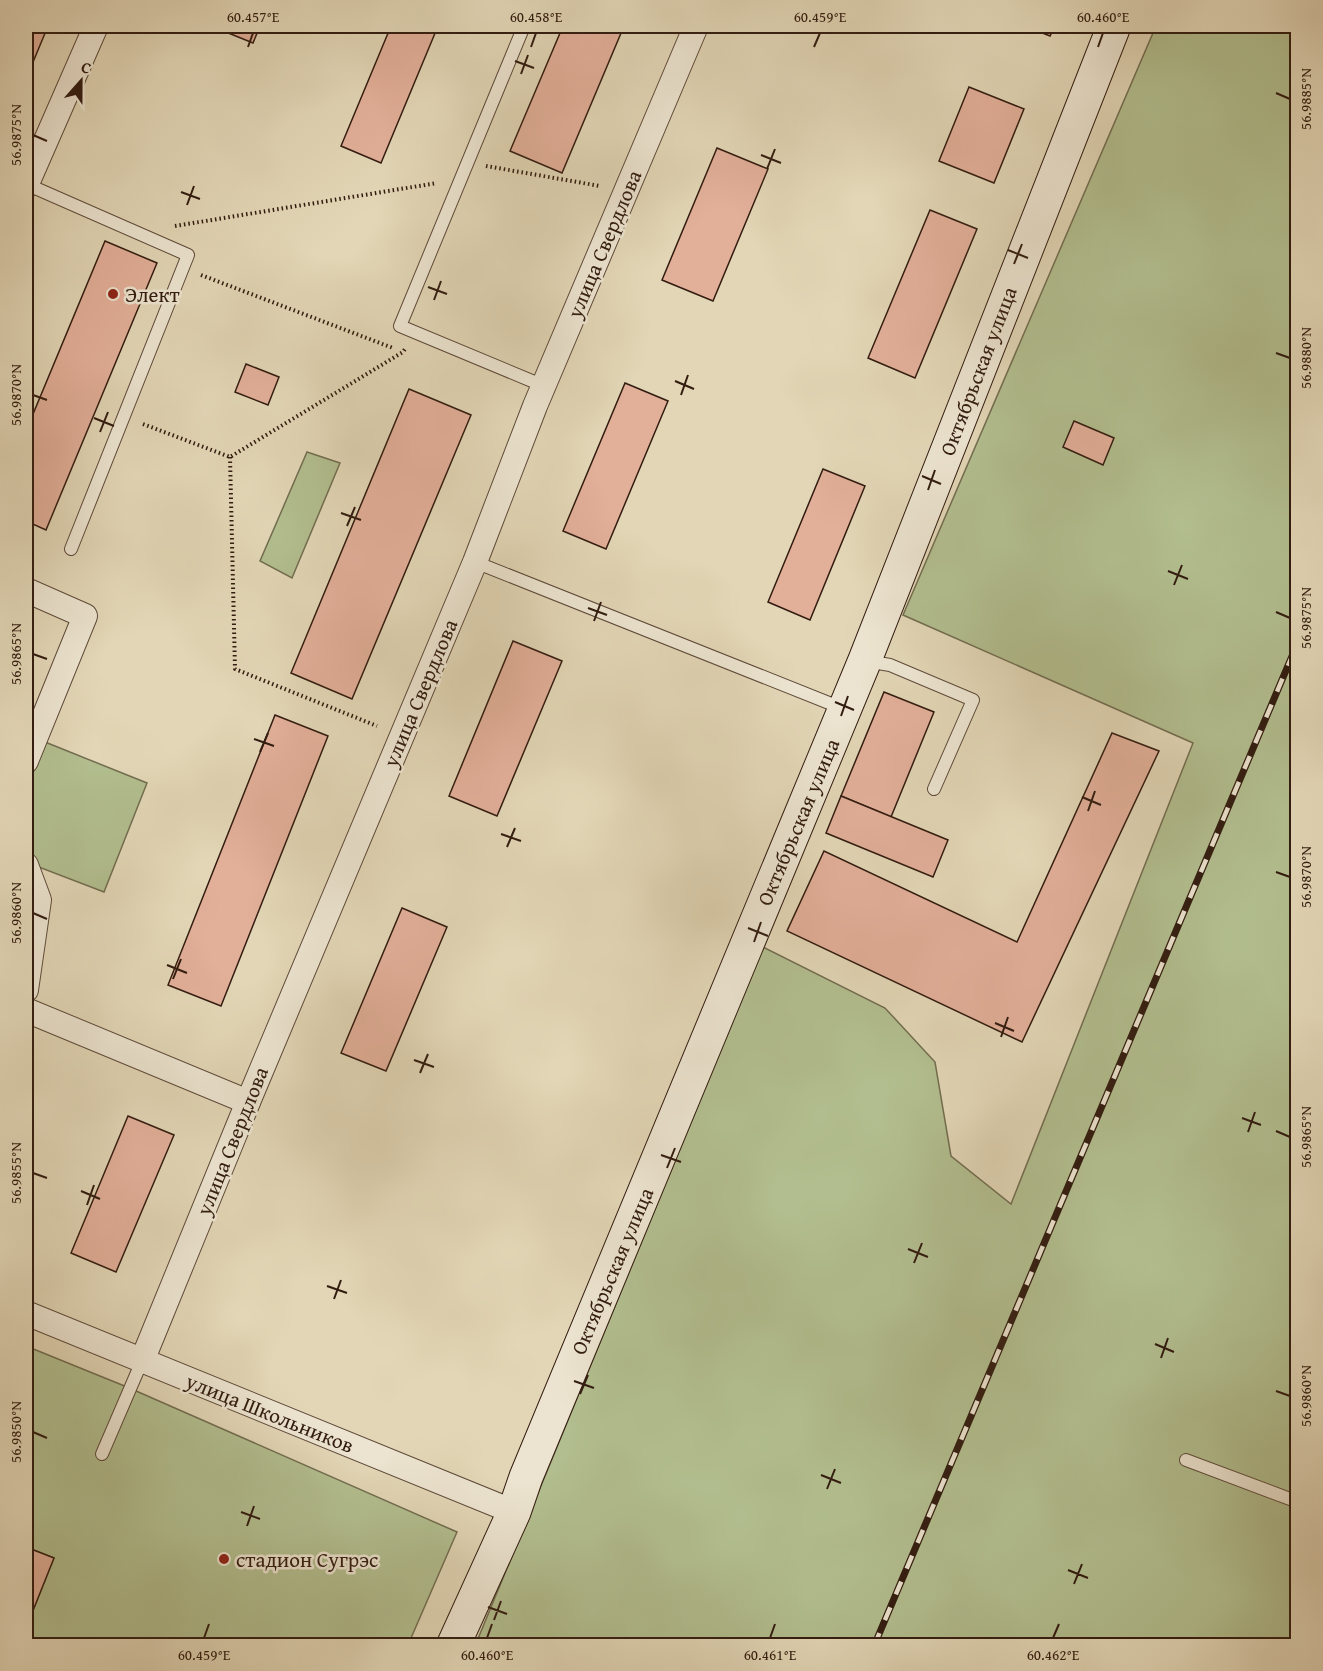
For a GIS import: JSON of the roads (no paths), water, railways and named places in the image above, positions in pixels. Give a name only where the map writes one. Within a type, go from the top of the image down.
[{"type":"street","points":[[26,185],[96,26]]},
{"type":"street","name":"улица Свердлова","points":[[142,1361],[475,562],[544,386],[696,26]]},
{"type":"street","name":"Октябрьская улица","points":[[453,1646],[514,1512],[526,1477],[865,660],[1114,26]]},
{"type":"street","points":[[26,591],[86,616],[26,761]]},
{"type":"street","points":[[26,865],[39,900],[26,990]]},
{"type":"street","points":[[26,1010],[248,1102]]},
{"type":"street","name":"улица Школьников","points":[[26,1313],[514,1512]]},
{"type":"lane","points":[[524,26],[400,326],[544,386]]},
{"type":"lane","points":[[26,185],[188,255],[71,549]]},
{"type":"lane","points":[[475,562],[844,709]]},
{"type":"lane","points":[[865,660],[890,666],[973,700],[934,789]]},
{"type":"lane","points":[[102,1455],[142,1361]]},
{"type":"lane","points":[[1186,1460],[1298,1502]]},
{"type":"railway","points":[[874,1646],[1298,642]]},
{"type":"place","name":"Элект","points":[[113,294]]},
{"type":"place","name":"стадион Сугрэс","points":[[224,1559]]}]
